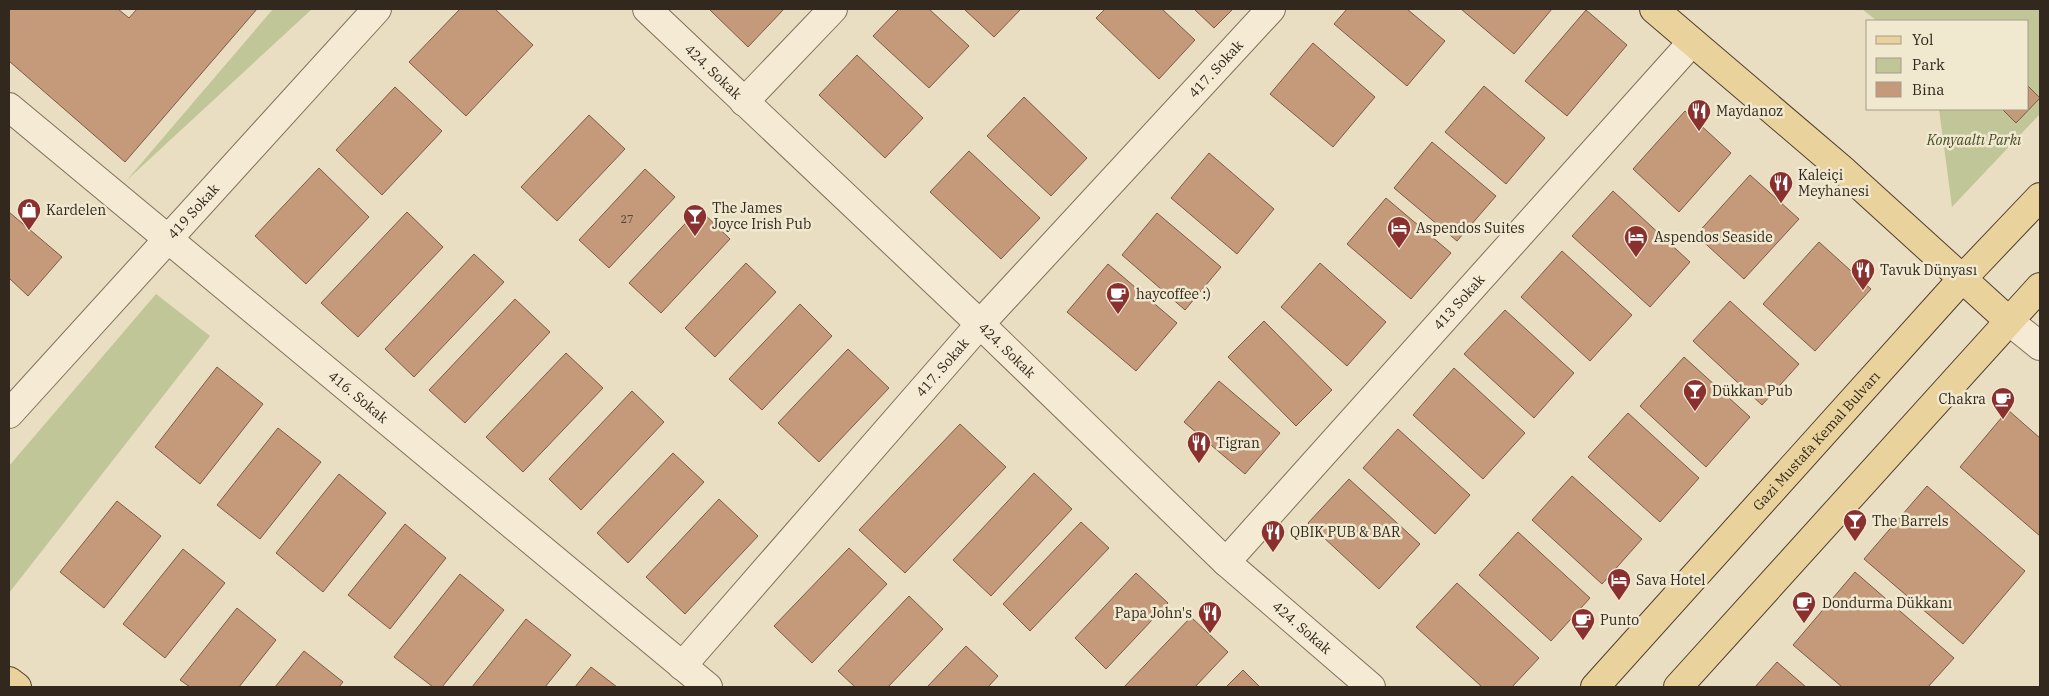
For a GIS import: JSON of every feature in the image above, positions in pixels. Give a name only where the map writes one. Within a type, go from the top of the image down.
[{"type":"main road","points":[[1654,9],[1845,172],[2009,321]]},
{"type":"main road","name":"Gazi Mustafa Kemal Bulvarı","points":[[1595,687],[1962,279],[2040,197]]},
{"type":"main road","points":[[1678,687],[2040,287]]},
{"type":"main road","points":[[9,681],[17,687]]},
{"type":"street","name":"419 Sokak","points":[[9,414],[377,9]]},
{"type":"street","name":"424. Sokak","points":[[646,9],[980,324],[1226,562],[1371,687]]},
{"type":"street","points":[[744,102],[833,9]]},
{"type":"street","name":"417. Sokak","points":[[682,666],[980,324],[1271,9]]},
{"type":"street","name":"413 Sokak","points":[[1226,562],[1692,42]]},
{"type":"street","name":"416. Sokak","points":[[9,107],[170,238],[708,687]]},
{"type":"street","points":[[2009,321],[2040,346]]},
{"type":"green space","points":[[273,9],[312,9],[127,180]]},
{"type":"green space","name":"Konyaaltı Parkı","points":[[1862,9],[2040,9],[2040,114],[1952,207],[1939,110],[2029,110],[2029,20],[1876,20]]},
{"type":"green space","points":[[156,294],[210,336],[9,593],[9,466]]},
{"type":"building","points":[[9,9],[118,9],[129,18],[137,9],[257,9],[125,162],[9,61]]},
{"type":"building","points":[[460,9],[495,9],[533,45],[466,116],[409,62]]},
{"type":"building","points":[[709,9],[784,9],[748,47]]},
{"type":"building","points":[[899,9],[929,9],[969,46],[929,88],[873,36]]},
{"type":"building","points":[[964,9],[1021,9],[994,37]]},
{"type":"building","points":[[1105,9],[1162,9],[1195,40],[1159,79],[1096,18]]},
{"type":"building","points":[[1194,9],[1233,9],[1214,28]]},
{"type":"building","points":[[1347,9],[1407,9],[1445,41],[1407,86],[1334,24]]},
{"type":"building","points":[[1461,9],[1552,9],[1514,54]]},
{"type":"building","points":[[1586,10],[1627,45],[1567,116],[1525,81]]},
{"type":"building","points":[[1313,43],[1375,97],[1333,147],[1270,94]]},
{"type":"building","points":[[857,55],[923,118],[885,158],[819,95]]},
{"type":"building","points":[[1484,86],[1545,138],[1506,184],[1445,132]]},
{"type":"building","points":[[395,87],[442,131],[382,195],[336,150]]},
{"type":"building","points":[[2029,87],[2040,98],[2029,109]]},
{"type":"building","points":[[1024,97],[1087,158],[1051,196],[987,136]]},
{"type":"building","points":[[2003,110],[2028,110],[2016,123]]},
{"type":"building","points":[[1685,111],[1731,153],[1679,212],[1633,169]]},
{"type":"building","points":[[589,115],[625,149],[557,221],[521,187]]},
{"type":"building","points":[[1432,142],[1496,196],[1457,241],[1394,188]]},
{"type":"building","points":[[969,151],[1040,218],[1001,259],[930,192]]},
{"type":"building","points":[[1209,153],[1274,209],[1237,254],[1171,198]]},
{"type":"building","points":[[319,168],[369,217],[306,284],[255,236]]},
{"type":"building","points":[[645,169],[675,197],[609,268],[579,240]]},
{"type":"building","points":[[1750,175],[1799,219],[1744,279],[1696,235]]},
{"type":"building","points":[[1613,191],[1690,262],[1650,307],[1572,236]]},
{"type":"building","name":"Aspendos Suites","points":[[1386,198],[1451,253],[1411,299],[1347,244]]},
{"type":"building","points":[[699,209],[730,239],[661,313],[629,283]]},
{"type":"building","points":[[9,212],[62,257],[28,296],[9,278]]},
{"type":"building","points":[[407,212],[443,247],[358,337],[321,303]]},
{"type":"building","points":[[1157,213],[1221,267],[1185,310],[1122,255]]},
{"type":"building","points":[[1819,242],[1871,289],[1815,351],[1763,304]]},
{"type":"building","points":[[1562,251],[1632,315],[1590,361],[1521,297]]},
{"type":"building","points":[[474,254],[504,282],[414,377],[385,349]]},
{"type":"building","points":[[746,263],[776,292],[715,357],[685,328]]},
{"type":"building","points":[[1320,263],[1386,322],[1347,366],[1281,307]]},
{"type":"building","points":[[1108,264],[1177,323],[1136,371],[1067,312]]},
{"type":"building","points":[[515,299],[550,332],[465,423],[429,390]]},
{"type":"building","points":[[1730,301],[1799,364],[1762,405],[1693,341]]},
{"type":"building","points":[[800,304],[832,336],[762,410],[729,379]]},
{"type":"building","points":[[1505,310],[1574,373],[1534,418],[1464,354]]},
{"type":"building","points":[[1264,321],[1332,390],[1296,426],[1228,357]]},
{"type":"building","points":[[848,349],[889,388],[819,462],[778,423]]},
{"type":"building","points":[[566,353],[603,388],[523,472],[486,437]]},
{"type":"building","name":"Dükkan Pub","points":[[1684,357],[1750,417],[1706,467],[1640,406]]},
{"type":"building","points":[[217,367],[263,404],[200,484],[155,447]]},
{"type":"building","points":[[1454,368],[1525,433],[1483,479],[1413,415]]},
{"type":"building","points":[[1219,381],[1280,433],[1245,474],[1184,422]]},
{"type":"building","points":[[632,391],[664,422],[581,510],[549,479]]},
{"type":"building","points":[[2008,410],[2040,438],[2040,536],[1960,467]]},
{"type":"building","points":[[1628,413],[1699,478],[1660,522],[1588,457]]},
{"type":"building","points":[[960,424],[1006,467],[905,573],[859,530]]},
{"type":"building","points":[[278,428],[321,462],[260,539],[217,505]]},
{"type":"building","points":[[1398,429],[1470,495],[1435,534],[1363,468]]},
{"type":"building","points":[[673,453],[704,482],[628,563],[597,533]]},
{"type":"building","points":[[1034,473],[1072,509],[991,596],[953,560]]},
{"type":"building","points":[[339,474],[386,513],[323,592],[276,553]]},
{"type":"building","points":[[1572,476],[1642,539],[1602,584],[1532,520]]},
{"type":"building","points":[[1349,479],[1420,544],[1379,589],[1308,523]]},
{"type":"building","points":[[1927,486],[2025,571],[1963,644],[1864,559]]},
{"type":"building","points":[[719,499],[758,536],[685,614],[646,577]]},
{"type":"building","points":[[117,501],[161,536],[104,608],[60,572]]},
{"type":"building","points":[[1081,522],[1109,548],[1030,631],[1003,604]]},
{"type":"building","points":[[405,524],[446,558],[390,629],[348,595]]},
{"type":"building","points":[[1518,532],[1590,598],[1551,641],[1479,575]]},
{"type":"building","points":[[849,548],[887,584],[812,663],[774,626]]},
{"type":"building","points":[[183,549],[225,583],[165,658],[123,624]]},
{"type":"building","points":[[1855,572],[1954,658],[1928,687],[1842,687],[1793,645]]},
{"type":"building","points":[[1136,573],[1168,603],[1106,669],[1075,638]]},
{"type":"building","points":[[460,574],[504,610],[442,687],[433,687],[394,657]]},
{"type":"building","points":[[1457,583],[1539,658],[1512,687],[1482,687],[1416,627]]},
{"type":"building","points":[[909,596],[943,629],[888,687],[855,687],[838,671]]},
{"type":"building","points":[[237,608],[276,640],[239,687],[190,687],[180,680]]},
{"type":"building","points":[[1191,617],[1228,652],[1195,687],[1124,687]]},
{"type":"building","points":[[526,619],[571,655],[545,687],[472,687]]},
{"type":"building","points":[[966,646],[998,676],[988,687],[927,687]]},
{"type":"building","points":[[304,651],[343,682],[339,687],[275,687]]},
{"type":"building","points":[[1777,662],[1806,687],[1755,687]]},
{"type":"building","points":[[591,667],[617,687],[575,687]]},
{"type":"building","points":[[1243,670],[1260,687],[1226,687]]},
{"type":"place","name":"Maydanoz","points":[[1699,132]]},
{"type":"place","name":"Kaleiçi Meyhanesi","points":[[1781,204]]},
{"type":"place","name":"Kardelen","points":[[29,231]]},
{"type":"place","name":"The James Joyce Irish Pub","points":[[695,237]]},
{"type":"place","name":"Aspendos Suites","points":[[1399,249]]},
{"type":"place","name":"Aspendos Seaside","points":[[1636,258]]},
{"type":"place","name":"Tavuk Dünyası","points":[[1863,291]]},
{"type":"place","name":"haycoffee :)","points":[[1118,315]]},
{"type":"place","name":"Dükkan Pub","points":[[1695,412]]},
{"type":"place","name":"Chakra","points":[[2003,420]]},
{"type":"place","name":"Tigran","points":[[1199,464]]},
{"type":"place","name":"The Barrels","points":[[1855,542]]},
{"type":"place","name":"QBIK PUB & BAR","points":[[1273,553]]},
{"type":"place","name":"Sava Hotel","points":[[1619,601]]},
{"type":"place","name":"Dondurma Dükkanı","points":[[1804,624]]},
{"type":"place","name":"Papa John's","points":[[1210,634]]},
{"type":"place","name":"Punto","points":[[1583,641]]}]
